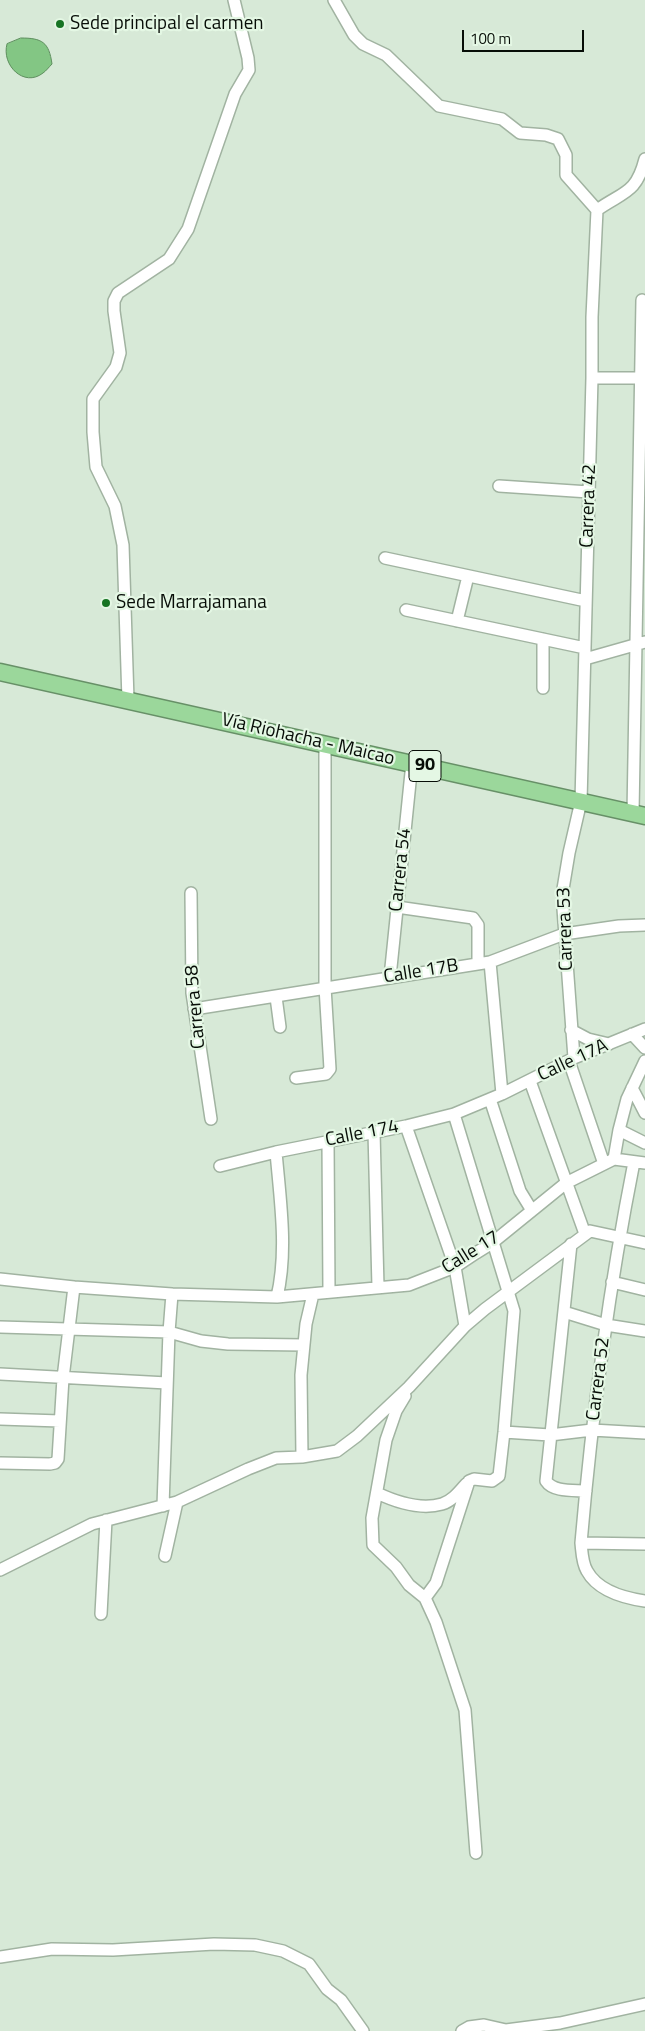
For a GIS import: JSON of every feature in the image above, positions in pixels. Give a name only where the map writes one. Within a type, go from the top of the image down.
[{"type":"highway","name":"Vía Riohacha - Maicao","points":[[0,672],[639,815]]},
{"type":"street","points":[[128,700],[123,545],[115,506],[96,467],[93,399],[116,367],[120,353],[114,301],[118,293],[169,259],[188,229],[235,94],[248,70],[248,58],[234,0]]},
{"type":"street","points":[[334,0],[354,35],[363,44],[386,55],[439,106],[502,119],[520,133],[546,135],[558,139],[566,156],[566,175],[597,210],[627,193],[640,178],[645,159]]},
{"type":"street","name":"Carrera 42","points":[[581,801],[592,317],[597,210]]},
{"type":"street","points":[[639,815],[642,300]]},
{"type":"street","points":[[592,378],[643,378]]},
{"type":"street","points":[[499,486],[589,492]]},
{"type":"street","points":[[384,558],[586,601]]},
{"type":"street","points":[[457,621],[468,576]]},
{"type":"street","points":[[406,610],[542,639],[585,653],[640,644]]},
{"type":"street","points":[[542,639],[543,688]]},
{"type":"street","points":[[296,1078],[326,1074],[330,1069],[325,987],[326,744]]},
{"type":"street","name":"Carrera 54","points":[[390,977],[412,763]]},
{"type":"street","name":"Carrera 53","points":[[581,801],[568,852],[562,895],[571,1030],[571,1060],[609,1161]]},
{"type":"street","name":"Carrera 58","points":[[191,893],[192,994],[212,1120]]},
{"type":"street","points":[[397,907],[473,918],[478,925],[478,964]]},
{"type":"street","name":"Calle 17B","points":[[194,1008],[276,997],[325,987],[490,962],[564,934],[619,926],[645,925]]},
{"type":"street","points":[[490,962],[502,1094]]},
{"type":"street","points":[[276,997],[280,1026]]},
{"type":"street","name":"Calle 17A","points":[[502,1094],[571,1060],[645,1029]]},
{"type":"street","points":[[571,1030],[588,1039],[608,1044]]},
{"type":"street","points":[[632,1034],[645,1048]]},
{"type":"street","points":[[640,1162],[609,1161],[627,1099],[645,1062]]},
{"type":"street","points":[[530,1080],[566,1183],[588,1232]]},
{"type":"street","points":[[632,1088],[645,1113]]},
{"type":"street","name":"Calle 174","points":[[220,1166],[276,1152],[406,1126],[454,1114],[502,1094]]},
{"type":"street","points":[[490,1099],[520,1191],[531,1209]]},
{"type":"street","points":[[377,1493],[407,1504],[426,1506],[443,1504],[456,1495],[469,1481],[474,1479],[492,1481],[498,1476],[504,1432],[514,1311],[454,1114]]},
{"type":"street","points":[[406,1126],[455,1267],[465,1326]]},
{"type":"street","points":[[619,1130],[645,1143]]},
{"type":"street","points":[[374,1132],[378,1287]]},
{"type":"street","points":[[328,1141],[329,1292]]},
{"type":"street","points":[[276,1152],[282,1228],[281,1280],[277,1297]]},
{"type":"street","name":"Calle 17","points":[[0,1279],[74,1287],[172,1294],[277,1297],[409,1285],[455,1267],[492,1243],[531,1209],[566,1183],[609,1161]]},
{"type":"street","name":"Carrera 52","points":[[640,1162],[619,1237],[612,1282],[592,1430],[581,1544],[582,1558],[587,1571],[605,1589],[630,1599],[645,1601]]},
{"type":"street","points":[[0,1570],[92,1524],[177,1502],[276,1458],[302,1457],[337,1451],[409,1388],[465,1326],[508,1290],[588,1232],[645,1243]]},
{"type":"street","points":[[571,1244],[546,1480],[549,1486],[555,1488],[586,1491]]},
{"type":"street","points":[[612,1282],[645,1290]]},
{"type":"street","points":[[0,1463],[55,1463],[58,1459],[63,1378],[74,1287]]},
{"type":"street","points":[[163,1506],[172,1294]]},
{"type":"street","points":[[302,1457],[301,1375],[313,1294]]},
{"type":"street","points":[[564,1312],[606,1325],[645,1331]]},
{"type":"street","points":[[0,1327],[169,1332],[201,1341],[228,1344],[304,1345]]},
{"type":"street","points":[[0,1374],[167,1383]]},
{"type":"street","points":[[409,1388],[396,1411],[386,1440],[372,1518],[373,1545],[396,1566],[409,1585],[425,1598],[436,1622],[465,1710],[476,1853]]},
{"type":"street","points":[[0,1418],[60,1421]]},
{"type":"street","points":[[504,1432],[550,1435],[592,1430],[645,1433]]},
{"type":"street","points":[[425,1598],[436,1583],[469,1481]]},
{"type":"street","points":[[165,1556],[177,1502]]},
{"type":"street","points":[[101,1614],[106,1520]]},
{"type":"street","points":[[581,1544],[645,1544]]},
{"type":"street","points":[[0,1958],[52,1949],[113,1950],[214,1944],[261,1946],[283,1951],[309,1964],[328,1989],[341,2000],[363,2031]]},
{"type":"street","points":[[462,2031],[469,2027],[484,2025],[506,2030],[560,2023],[645,2004]]},
{"type":"shaded area","points":[[21,38],[39,40],[49,51],[52,64],[36,77],[22,76],[16,72],[7,60],[7,44]]},
{"type":"place","name":"Sede principal el carmen","points":[[60,24]]},
{"type":"place","name":"Sede Marrajamana","points":[[106,603]]}]
